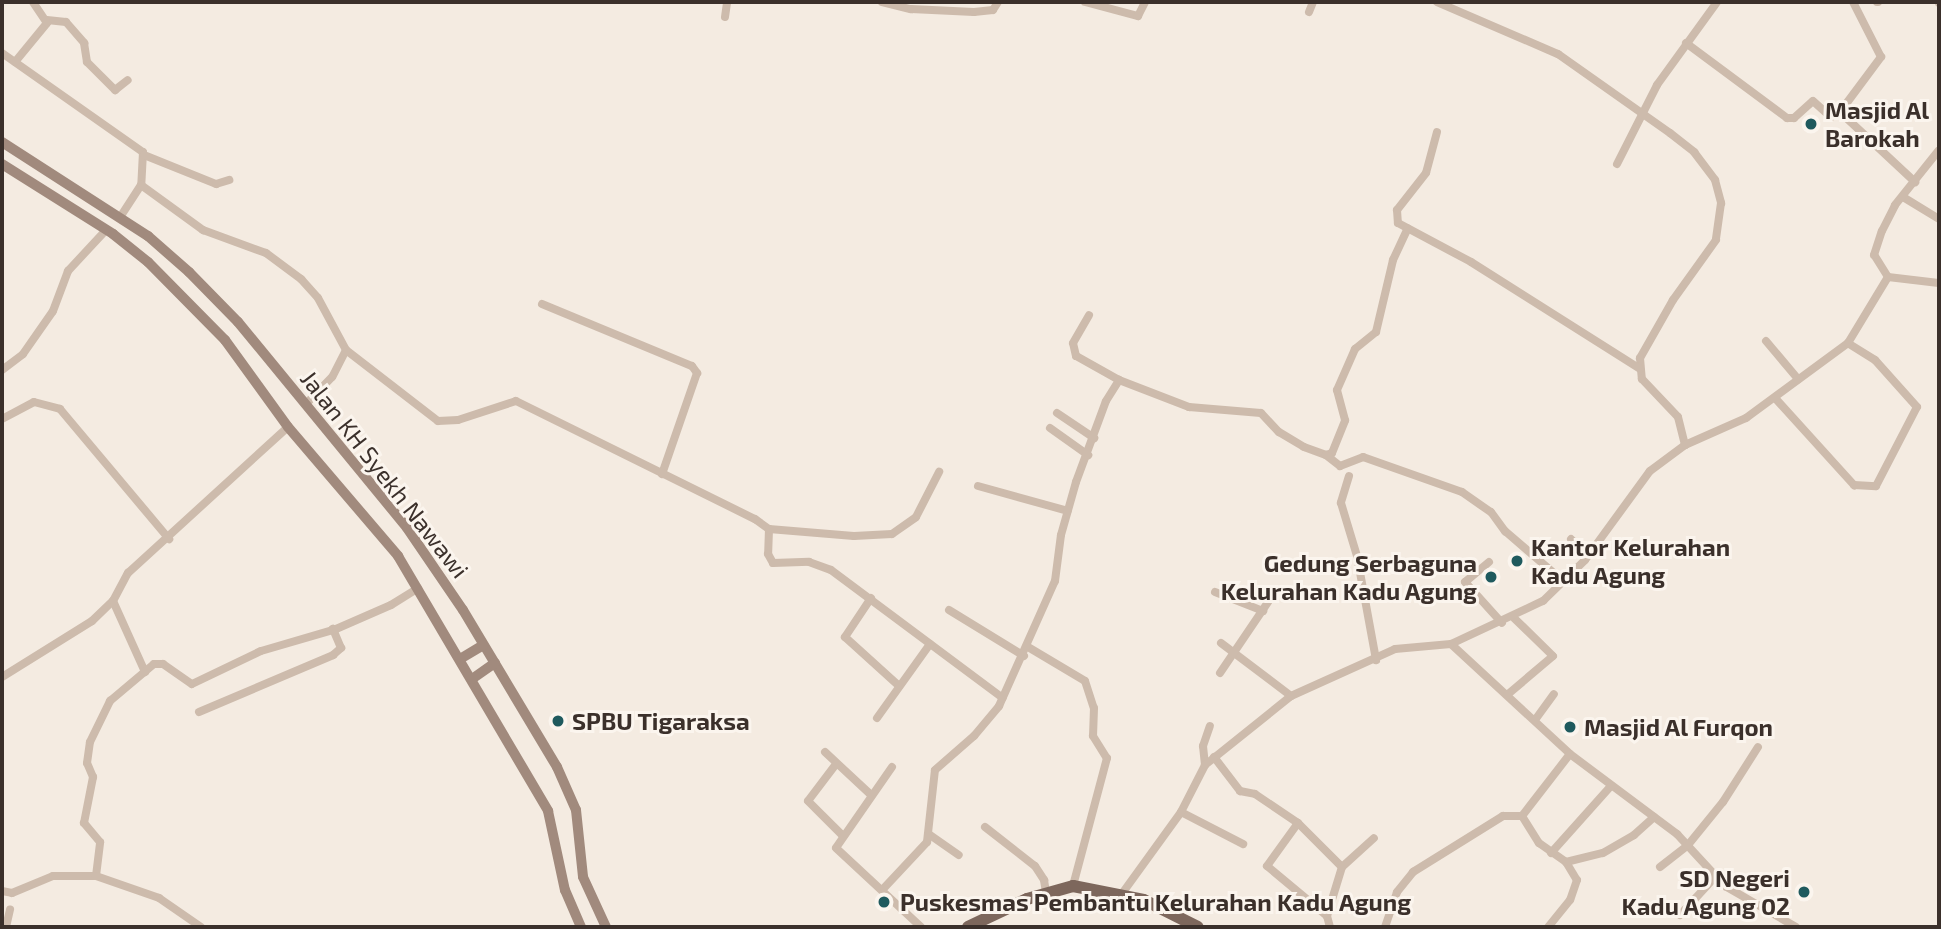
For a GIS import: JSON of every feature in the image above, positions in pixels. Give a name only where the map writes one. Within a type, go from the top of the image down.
[{"type":"main road","name":"Jalan KH Syekh Nawawi","points":[[2,142],[120,217],[189,272],[306,404],[407,528],[495,663],[571,797],[580,825],[583,877],[606,927]]},
{"type":"main road","name":"Jalan KH Syekh Nawawi","points":[[2,164],[106,230],[148,262],[225,340],[288,427],[346,491],[418,588],[548,811],[565,890],[581,927]]},
{"type":"main road","points":[[460,659],[483,645]]},
{"type":"main road","points":[[472,679],[495,663]]},
{"type":"main road","points":[[968,927],[1046,893],[1073,886],[1144,900],[1198,927]]},
{"type":"street","points":[[33,2],[47,20],[66,22],[84,43],[87,62],[115,90],[128,80]]},
{"type":"street","points":[[725,17],[727,2]]},
{"type":"street","points":[[882,2],[911,9],[974,12],[993,10],[998,2]]},
{"type":"street","points":[[1085,2],[1138,16],[1145,2]]},
{"type":"street","points":[[1309,12],[1313,2]]},
{"type":"street","points":[[1437,2],[1558,54],[1643,112],[1707,166],[1720,192],[1721,212],[1716,240],[1656,327],[1640,369]]},
{"type":"street","points":[[1617,164],[1643,112],[1686,43],[1717,2]]},
{"type":"street","points":[[1686,43],[1787,118],[1794,118],[1813,100],[1831,117],[1840,112],[1881,57],[1853,2]]},
{"type":"street","points":[[15,62],[47,20]]},
{"type":"street","points":[[2,53],[65,94],[144,155],[216,184],[229,180]]},
{"type":"street","points":[[1840,112],[1915,182]]},
{"type":"street","points":[[1437,132],[1426,173],[1396,214],[1398,223],[1471,262],[1640,369],[1645,383],[1678,417],[1685,445]]},
{"type":"street","points":[[1888,277],[1874,255],[1891,213],[1939,150]]},
{"type":"street","points":[[120,217],[141,185],[144,155]]},
{"type":"street","points":[[141,185],[188,221],[239,240],[301,279],[333,320],[346,350],[438,421],[516,401],[769,529],[854,536],[892,534],[916,517],[939,472]]},
{"type":"street","points":[[1903,197],[1939,219]]},
{"type":"street","points":[[1326,456],[1339,440],[1345,420],[1335,397],[1342,373],[1355,349],[1376,332],[1393,260],[1408,228]]},
{"type":"street","points":[[2,370],[23,354],[53,311],[68,271],[106,230]]},
{"type":"street","points":[[1888,277],[1939,283]]},
{"type":"street","points":[[1121,895],[1181,812],[1205,765],[1214,757],[1291,696],[1376,660],[1395,649],[1416,644],[1451,644],[1514,618],[1543,601],[1588,556],[1650,471],[1685,445],[1746,418],[1848,343],[1888,277]]},
{"type":"street","points":[[542,304],[692,366],[697,373],[662,474]]},
{"type":"street","points":[[1089,315],[1073,343],[1076,356],[1119,380],[1189,407],[1261,413],[1279,432],[1340,466],[1363,457],[1462,492],[1491,512],[1505,531],[1563,581]]},
{"type":"street","points":[[1766,341],[1798,379]]},
{"type":"street","points":[[1775,398],[1854,485],[1875,486],[1917,407],[1875,360],[1848,343]]},
{"type":"street","points":[[306,404],[332,377],[346,350]]},
{"type":"street","points":[[884,888],[919,854],[930,835],[935,770],[987,722],[1003,698],[1026,651],[1055,581],[1068,511],[1106,401],[1119,380]]},
{"type":"street","points":[[2,419],[34,402],[60,408],[170,539]]},
{"type":"street","points":[[1057,413],[1094,438]]},
{"type":"street","points":[[2,677],[92,621],[113,601],[128,573],[170,539],[288,427]]},
{"type":"street","points":[[1050,428],[1088,455]]},
{"type":"street","points":[[1349,476],[1342,503],[1357,556],[1376,660]]},
{"type":"street","points":[[978,486],[1068,511]]},
{"type":"street","points":[[769,529],[768,554],[773,564],[820,564],[871,598],[1003,698]]},
{"type":"street","points":[[1571,539],[1588,556]]},
{"type":"street","points":[[1489,562],[1465,582],[1502,623]]},
{"type":"street","points":[[96,876],[100,842],[84,823],[93,777],[87,763],[90,742],[110,701],[154,664],[163,664],[192,684],[261,650],[333,629],[391,605],[418,588]]},
{"type":"street","points":[[1215,592],[1263,611]]},
{"type":"street","points":[[871,598],[845,637],[898,686]]},
{"type":"street","points":[[113,601],[145,672]]},
{"type":"street","points":[[1220,673],[1268,603]]},
{"type":"street","points":[[950,610],[1085,681],[1094,708],[1093,736],[1107,758],[1073,886]]},
{"type":"street","points":[[1507,695],[1553,656],[1514,618]]},
{"type":"street","points":[[199,712],[333,655],[341,648],[333,629]]},
{"type":"street","points":[[1221,643],[1291,696]]},
{"type":"street","points":[[877,718],[930,644]]},
{"type":"street","points":[[1451,644],[1570,754],[1688,845],[1716,876],[1750,904],[1796,927]]},
{"type":"street","points":[[1535,720],[1554,694]]},
{"type":"street","points":[[1205,765],[1203,746],[1210,726]]},
{"type":"street","points":[[1660,867],[1688,845],[1723,802],[1758,747]]},
{"type":"street","points":[[825,752],[870,794]]},
{"type":"street","points":[[1522,816],[1570,754]]},
{"type":"street","points":[[1214,757],[1240,791],[1255,794],[1298,822],[1342,867]]},
{"type":"street","points":[[836,764],[808,801],[842,835]]},
{"type":"street","points":[[892,767],[870,794],[836,848],[884,888],[921,927]]},
{"type":"street","points":[[1551,853],[1611,786]]},
{"type":"street","points":[[1181,812],[1243,844]]},
{"type":"street","points":[[1385,927],[1398,892],[1413,872],[1503,816],[1522,816]]},
{"type":"street","points":[[1522,816],[1551,853],[1566,862],[1577,880],[1576,887],[1548,927]]},
{"type":"street","points":[[1566,862],[1610,849],[1654,817]]},
{"type":"street","points":[[1298,822],[1267,866],[1327,916]]},
{"type":"street","points":[[985,827],[1035,866],[1044,880],[1046,893]]},
{"type":"street","points":[[930,835],[959,855]]},
{"type":"street","points":[[1330,927],[1327,916],[1342,867],[1374,838]]},
{"type":"street","points":[[2,891],[12,893],[53,876],[96,876],[159,898],[201,927]]},
{"type":"street","points":[[1680,915],[1716,876]]},
{"type":"street","points":[[6,927],[10,909]]},
{"type":"place","name":"Masjid Al Barokah","points":[[1811,124]]},
{"type":"place","name":"Kantor Kelurahan Kadu Agung","points":[[1517,561]]},
{"type":"place","name":"Gedung Serbaguna Kelurahan Kadu Agung","points":[[1491,577]]},
{"type":"place","name":"SPBU Tigaraksa","points":[[558,721]]},
{"type":"place","name":"Masjid Al Furqon","points":[[1570,727]]},
{"type":"place","name":"SD Negeri Kadu Agung 02","points":[[1804,892]]},
{"type":"place","name":"Puskesmas Pembantu Kelurahan Kadu Agung","points":[[884,902]]}]
